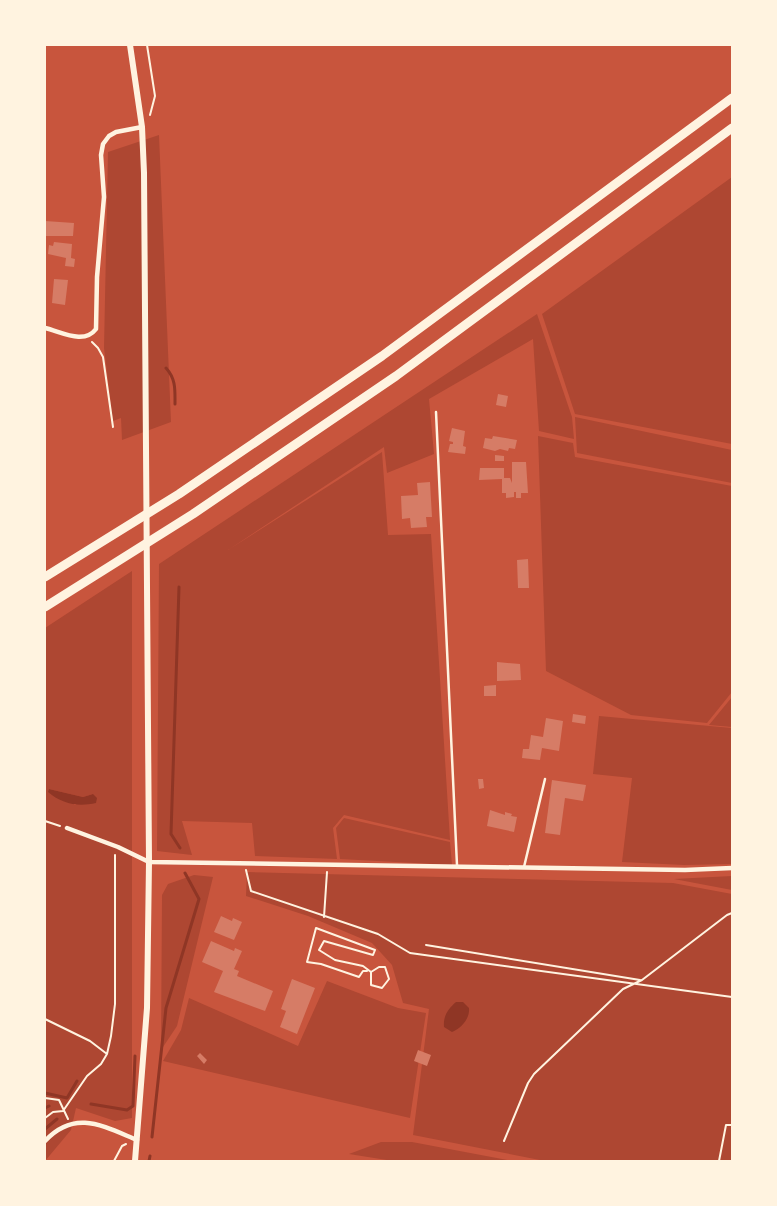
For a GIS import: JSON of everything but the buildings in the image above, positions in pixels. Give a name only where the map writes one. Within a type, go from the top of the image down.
[{"type":"highway","points":[[45,577],[179,494],[382,356],[732,98]]},
{"type":"highway","points":[[45,607],[201,508],[396,376],[732,128]]},
{"type":"main road","points":[[130,45],[142,127],[149,862],[148,1008],[136,1161]]},
{"type":"street","points":[[45,328],[84,338],[92,335],[97,324],[97,276],[104,197],[100,155],[103,144],[109,136],[116,132],[142,127]]},
{"type":"street","points":[[67,828],[118,847],[149,862],[685,870],[732,868]]},
{"type":"street","points":[[45,1141],[61,1128],[80,1122],[105,1127],[138,1140]]},
{"type":"lane","points":[[436,412],[457,867]]},
{"type":"lane","points":[[524,867],[545,779]]},
{"type":"path","points":[[142,127],[148,118],[155,96],[147,45]]},
{"type":"path","points":[[84,338],[98,348],[103,357],[113,427]]},
{"type":"path","points":[[45,821],[67,828]]},
{"type":"path","points":[[45,1118],[52,1112],[63,1110],[87,1076],[102,1064],[107,1054],[116,1004],[116,888],[114,857],[118,847]]},
{"type":"path","points":[[245,864],[251,891],[378,934],[410,953],[732,997]]},
{"type":"path","points":[[324,917],[328,865]]},
{"type":"path","points":[[504,1141],[528,1083],[534,1074],[623,989],[632,983],[642,980],[732,913]]},
{"type":"path","points":[[367,971],[363,966],[335,960],[319,950],[324,941],[373,955],[375,950],[316,928],[307,962],[321,964],[359,977],[364,971],[372,972],[379,967],[385,967],[389,979],[382,988],[372,985],[372,972]]},
{"type":"path","points":[[426,945],[642,980]]},
{"type":"path","points":[[45,1018],[90,1040],[107,1054]]},
{"type":"path","points":[[45,1098],[59,1100],[63,1110]]},
{"type":"path","points":[[719,1161],[726,1125],[732,1125]]},
{"type":"path","points":[[114,1161],[122,1146],[138,1140]]},
{"type":"shaded area","points":[[159,135],[171,422],[122,440],[121,418],[113,421],[104,348],[108,152]]},
{"type":"shaded area","points":[[732,177],[732,444],[575,414],[542,314]]},
{"type":"shaded area","points":[[537,314],[572,417],[574,439],[539,431],[533,339],[429,399],[434,454],[387,473],[384,447],[228,550],[382,452],[388,535],[431,534],[450,840],[344,815],[333,828],[337,859],[255,856],[252,823],[182,821],[192,855],[157,851],[159,564]]},
{"type":"shaded area","points":[[575,417],[732,450],[732,483],[577,453]]},
{"type":"shaded area","points":[[538,436],[573,443],[575,457],[732,486],[732,692],[707,723],[631,715],[546,671]]},
{"type":"shaded area","points":[[132,571],[132,1118],[115,1121],[76,1108],[71,1130],[45,1161],[45,628]],"holes":[[[49,789],[83,797],[93,794],[75,805]]]},
{"type":"shaded area","points":[[732,697],[732,727],[709,725]]},
{"type":"shaded area","points":[[599,716],[732,728],[732,864],[684,865],[622,862],[632,778],[593,774]]},
{"type":"shaded area","points":[[49,789],[83,797],[93,794],[97,798],[96,803],[70,804],[53,796],[48,792]]},
{"type":"shaded area","points":[[344,818],[450,842],[452,865],[340,859],[336,828]]},
{"type":"shaded area","points":[[247,872],[673,883],[732,894],[732,1161],[545,1161],[413,1135],[429,1009],[403,1003],[392,965],[372,943],[308,916],[246,896]]},
{"type":"shaded area","points":[[194,875],[213,877],[177,1026],[161,1050],[162,895],[168,884]]},
{"type":"shaded area","points":[[732,876],[732,890],[674,879]]},
{"type":"shaded area","points":[[327,981],[398,1008],[426,1013],[410,1118],[163,1061],[181,1030],[189,998],[298,1046]]},
{"type":"shaded area","points":[[456,1002],[463,1002],[469,1008],[469,1012],[465,1022],[452,1032],[444,1027],[444,1019],[448,1010]]},
{"type":"shaded area","points":[[381,1142],[412,1142],[512,1161],[393,1161],[349,1154]]},
{"type":"waterway","points":[[166,368],[173,381],[175,404]]},
{"type":"waterway","points":[[179,587],[171,834],[180,848]]},
{"type":"waterway","points":[[152,1137],[166,1008],[199,899],[185,873]]},
{"type":"waterway","points":[[91,1104],[127,1110],[133,1106],[135,1056]]},
{"type":"waterway","points":[[45,1093],[67,1098],[77,1081]]},
{"type":"waterway","points":[[45,1108],[49,1106]]},
{"type":"waterway","points":[[45,1129],[57,1119]]},
{"type":"waterway","points":[[149,1161],[150,1156]]}]
